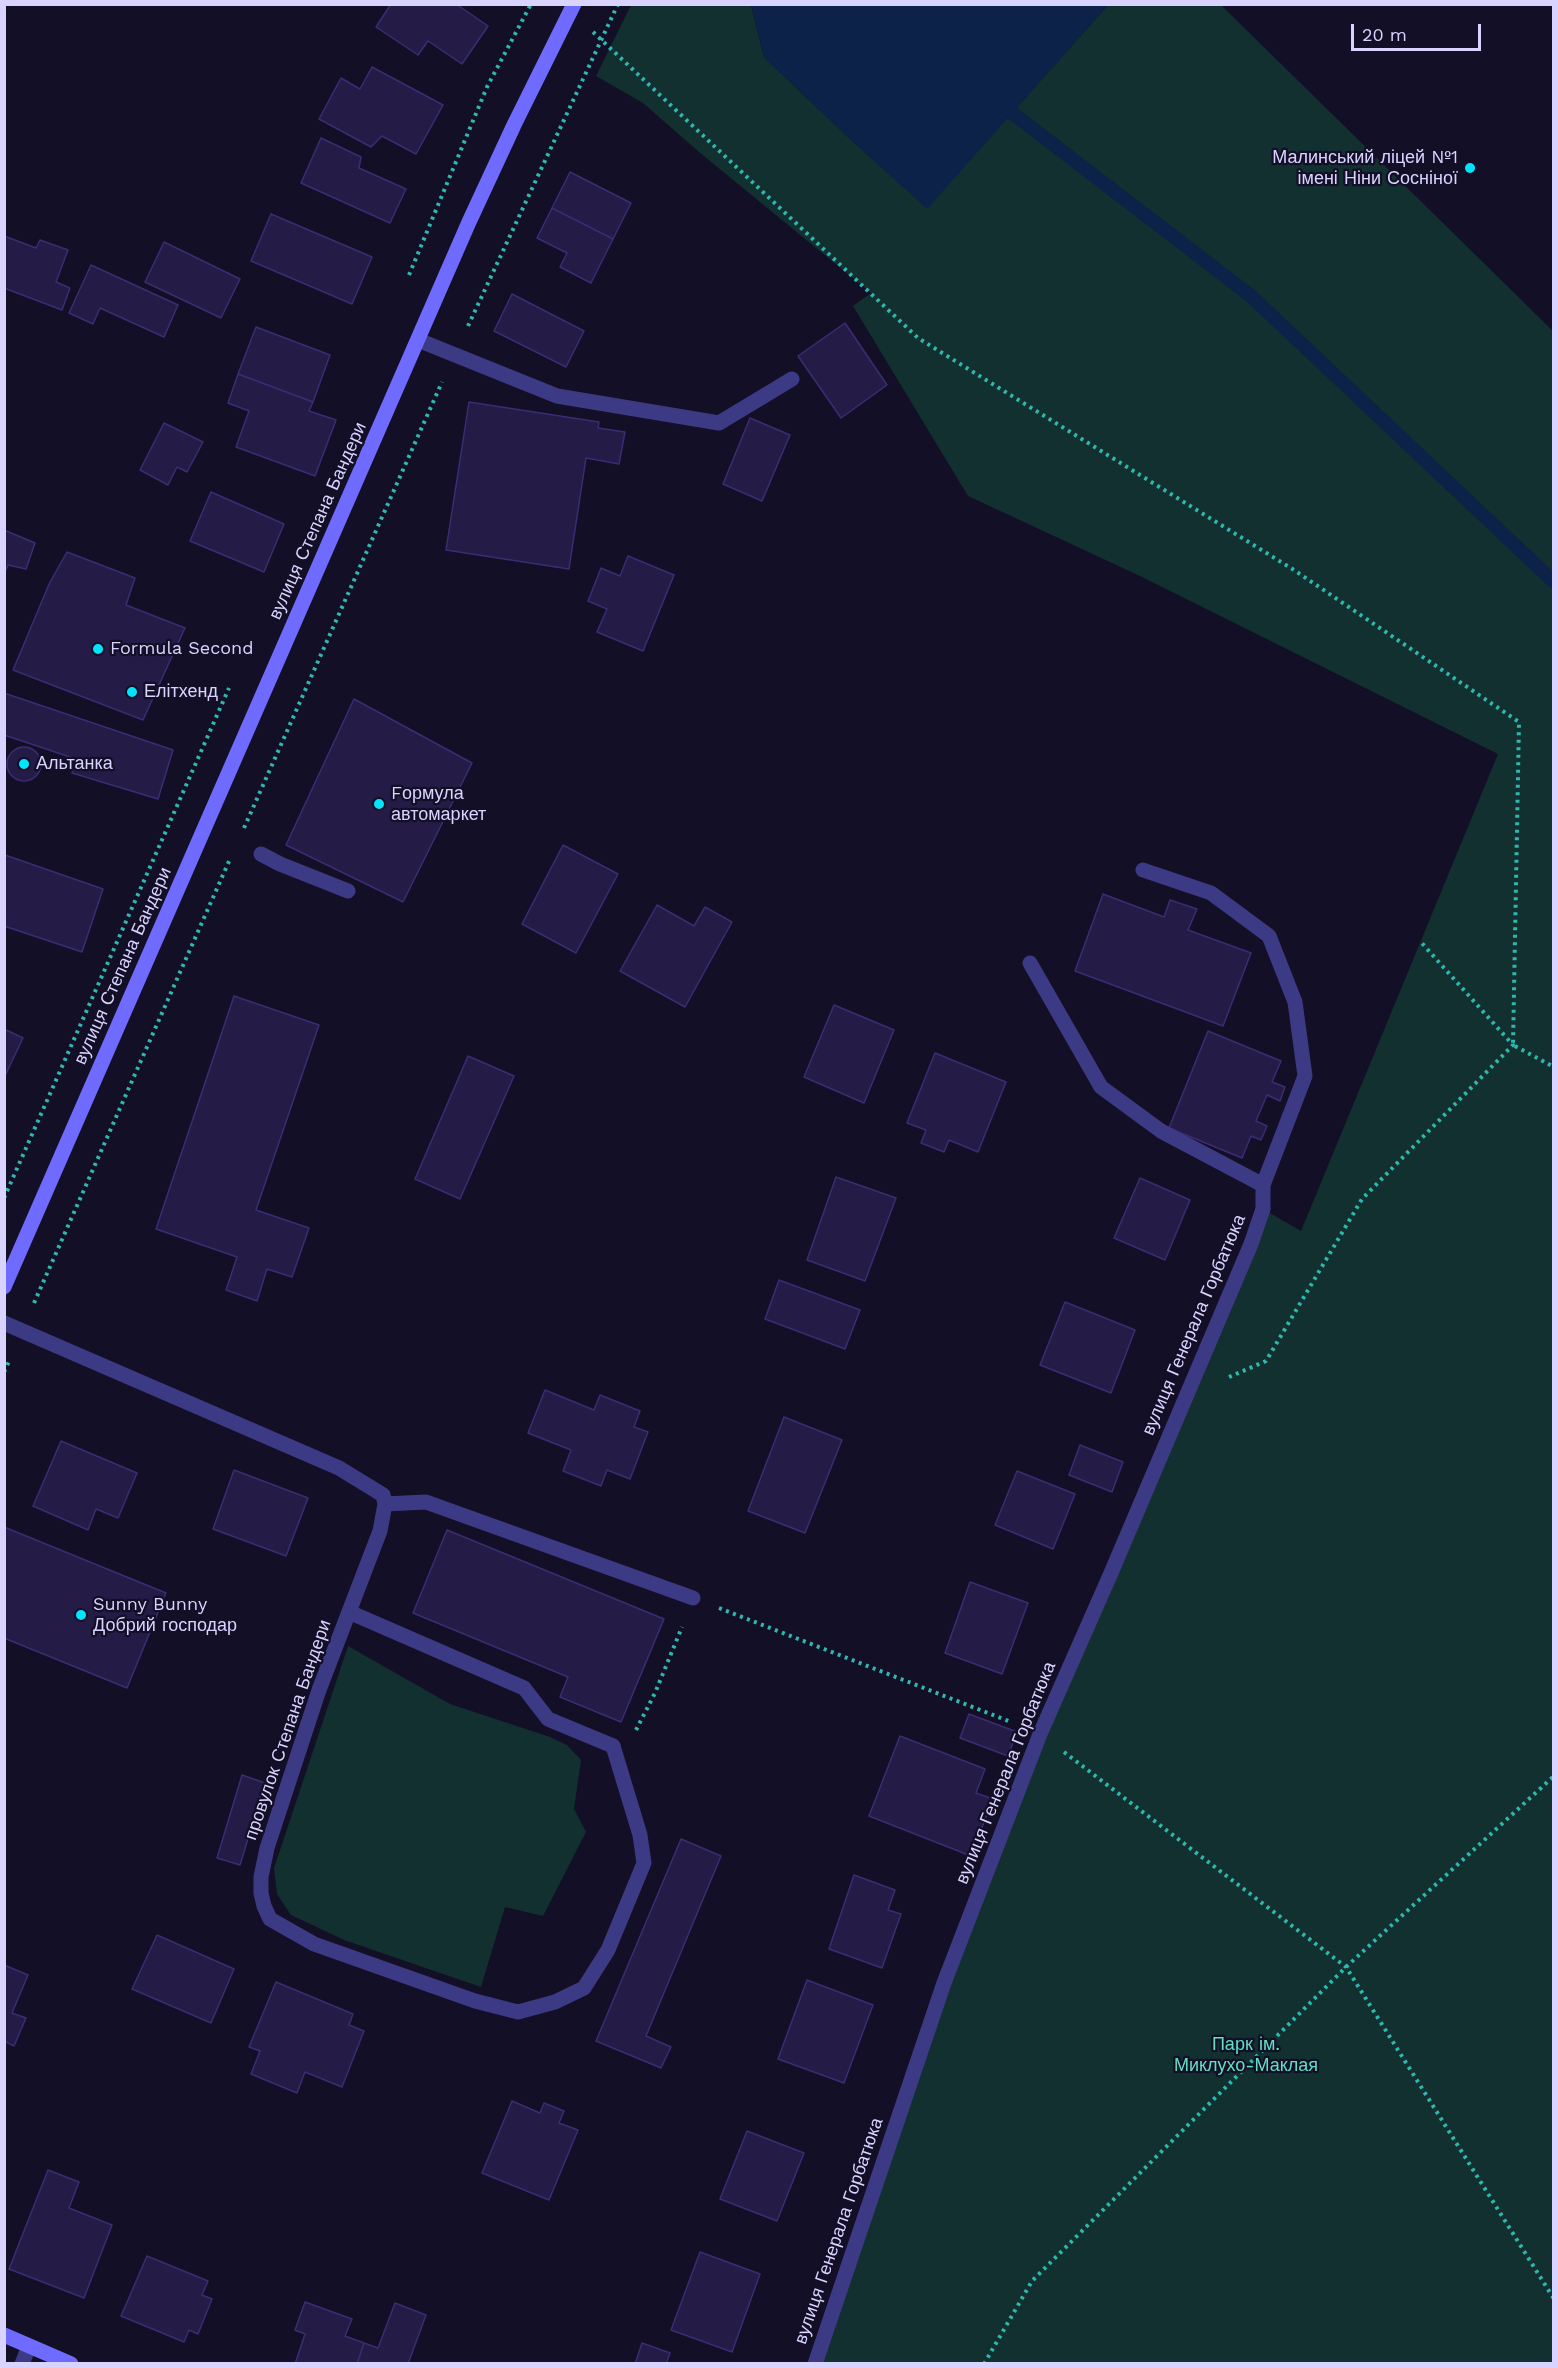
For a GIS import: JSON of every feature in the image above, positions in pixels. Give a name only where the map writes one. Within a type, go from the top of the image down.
[{"type":"street","name":"вулиця Степана Бандери","points":[[4,1287],[479,201],[572,7]]},
{"type":"street","points":[[418,340],[557,396],[719,423],[792,379]]},
{"type":"street","points":[[261,854],[348,891]]},
{"type":"street","points":[[1030,963],[1101,1087],[1161,1131],[1263,1185],[1305,1076],[1295,1002],[1269,936],[1211,894],[1143,870]]},
{"type":"street","name":"вулиця Генерала Горбатюка","points":[[815,2364],[944,1983],[1040,1734],[1251,1244],[1263,1209],[1263,1185]]},
{"type":"street","points":[[4,1323],[339,1468],[374,1487],[383,1495],[385,1504],[426,1502],[693,1598]]},
{"type":"street","name":"провулок Степана Бандери","points":[[385,1504],[380,1531],[297,1751],[267,1848],[261,1877],[264,1906],[270,1919],[314,1944],[475,2001],[519,2012],[555,2002],[584,1988],[608,1950],[644,1863],[640,1835],[613,1746]]},
{"type":"street","points":[[349,1612],[524,1688],[548,1719],[613,1746]]},
{"type":"street","points":[[4,2335],[71,2364]]},
{"type":"street","points":[[22,2364],[29,2346]]},
{"type":"path","points":[[406,282],[487,87],[531,4]]},
{"type":"path","points":[[242,832],[454,355],[618,4]]},
{"type":"path","points":[[572,7],[601,39],[918,338],[1294,570],[1519,722],[1514,1045],[1362,1199],[1266,1361],[1185,1397]]},
{"type":"path","points":[[4,1198],[230,686]]},
{"type":"path","points":[[4,1372],[233,852]]},
{"type":"path","points":[[1420,941],[1514,1045],[1554,1067]]},
{"type":"path","points":[[613,1746],[634,1734],[656,1694],[693,1598],[1040,1734],[1346,1967],[1554,2300]]},
{"type":"path","points":[[984,2364],[1032,2281],[1346,1967],[1554,1776]]},
{"type":"path","points":[[1545,1784],[1554,1785]]},
{"type":"green space","name":"Парк ім. Миклухо-Маклая","points":[[631,5],[751,5],[764,57],[927,208],[1108,5],[1221,5],[1553,331],[1553,2363],[815,2363],[944,1983],[1263,1209],[1301,1231],[1498,754],[1140,576],[968,496],[853,306],[871,293],[643,103],[596,76]]},
{"type":"green space","points":[[348,1646],[450,1704],[550,1737],[567,1745],[581,1760],[574,1809],[586,1832],[543,1916],[505,1907],[481,1987],[344,1940],[291,1915],[277,1894],[274,1868]]},
{"type":"water","points":[[751,4],[1108,5],[927,209],[764,57]]},
{"type":"building","points":[[391,4],[456,4],[488,26],[462,64],[428,41],[418,55],[376,27]]},
{"type":"building","points":[[372,67],[443,105],[416,154],[382,136],[371,147],[319,119],[341,78],[360,89]]},
{"type":"building","points":[[321,138],[361,157],[359,168],[406,189],[390,223],[301,183]]},
{"type":"building","points":[[570,172],[631,203],[613,239],[552,208]]},
{"type":"building","points":[[552,208],[613,239],[591,283],[560,267],[567,253],[537,238]]},
{"type":"building","points":[[271,214],[372,257],[352,304],[251,261]]},
{"type":"building","points":[[4,236],[36,248],[40,240],[68,250],[56,282],[70,288],[62,310],[4,288]]},
{"type":"building","points":[[164,242],[240,279],[221,318],[145,282]]},
{"type":"building","points":[[91,265],[178,305],[164,337],[100,308],[93,324],[69,313]]},
{"type":"building","points":[[512,294],[584,331],[566,367],[494,331]]},
{"type":"building","points":[[845,323],[887,385],[841,418],[798,356]]},
{"type":"building","points":[[256,327],[330,355],[313,402],[238,374]]},
{"type":"building","points":[[238,374],[313,402],[309,411],[336,420],[315,476],[236,447],[249,411],[228,403]]},
{"type":"building","points":[[469,402],[599,422],[598,428],[625,432],[619,464],[586,458],[569,569],[446,550]]},
{"type":"building","points":[[750,418],[790,435],[762,501],[723,484]]},
{"type":"building","points":[[164,423],[203,442],[187,472],[177,467],[168,485],[140,470]]},
{"type":"building","points":[[211,492],[284,524],[264,572],[190,541]]},
{"type":"building","points":[[4,530],[35,543],[26,569],[8,565],[4,574]]},
{"type":"building","name":"Formula Second","points":[[67,552],[135,578],[126,605],[185,628],[143,720],[13,670],[50,582]]},
{"type":"building","points":[[628,556],[674,575],[643,651],[597,632],[607,609],[588,601],[601,568],[620,576]]},
{"type":"building","points":[[4,693],[173,750],[158,799],[72,773],[76,759],[4,735]]},
{"type":"building","name":"Fормула автомаркет","points":[[354,699],[472,763],[403,902],[286,845]]},
{"type":"building","name":"Альтанка","points":[[24,747],[36,752],[41,764],[36,776],[24,781],[12,776],[7,764],[12,752]]},
{"type":"building","points":[[563,845],[618,874],[576,953],[522,924]]},
{"type":"building","points":[[5,855],[103,889],[82,952],[4,926]]},
{"type":"building","points":[[1103,894],[1164,917],[1170,900],[1197,909],[1188,930],[1251,953],[1223,1026],[1075,971]]},
{"type":"building","points":[[657,905],[694,926],[705,907],[732,922],[685,1007],[620,971]]},
{"type":"building","points":[[234,996],[319,1025],[256,1210],[309,1228],[292,1277],[267,1269],[257,1301],[226,1290],[237,1257],[156,1229]]},
{"type":"building","points":[[834,1005],[894,1030],[864,1103],[804,1077]]},
{"type":"building","points":[[4,1029],[23,1038],[4,1078]]},
{"type":"building","points":[[1208,1031],[1281,1061],[1272,1082],[1285,1087],[1280,1101],[1267,1095],[1256,1121],[1267,1126],[1261,1140],[1251,1136],[1242,1158],[1169,1128]]},
{"type":"building","points":[[935,1053],[1006,1082],[978,1152],[949,1140],[944,1152],[921,1143],[926,1130],[907,1123]]},
{"type":"building","points":[[468,1056],[514,1076],[460,1199],[415,1179]]},
{"type":"building","points":[[836,1177],[896,1198],[865,1281],[807,1260]]},
{"type":"building","points":[[1140,1178],[1190,1200],[1165,1260],[1114,1238]]},
{"type":"building","points":[[779,1280],[860,1310],[845,1349],[765,1319]]},
{"type":"building","points":[[1065,1302],[1135,1330],[1111,1393],[1040,1365]]},
{"type":"building","points":[[545,1390],[594,1410],[600,1395],[640,1411],[634,1427],[648,1432],[630,1479],[607,1470],[601,1486],[563,1471],[571,1450],[528,1433]]},
{"type":"building","points":[[784,1417],[842,1440],[805,1533],[748,1511]]},
{"type":"building","points":[[61,1441],[137,1473],[118,1518],[96,1509],[88,1530],[33,1506]]},
{"type":"building","points":[[1080,1445],[1123,1462],[1112,1492],[1069,1475]]},
{"type":"building","points":[[234,1470],[308,1498],[286,1556],[213,1529]]},
{"type":"building","points":[[1017,1471],[1075,1494],[1053,1549],[995,1525]]},
{"type":"building","name":"Sunny Bunny Добрий господар","points":[[4,1527],[166,1593],[127,1688],[4,1638]]},
{"type":"building","points":[[447,1530],[664,1619],[621,1722],[560,1697],[568,1677],[413,1613]]},
{"type":"building","points":[[970,1582],[1028,1603],[1002,1674],[945,1653]]},
{"type":"building","points":[[969,1714],[1017,1732],[1008,1756],[960,1738]]},
{"type":"building","points":[[900,1736],[985,1769],[976,1793],[993,1799],[971,1856],[869,1816]]},
{"type":"building","points":[[242,1775],[265,1783],[240,1865],[217,1858]]},
{"type":"building","points":[[681,1839],[721,1856],[646,2036],[671,2047],[661,2068],[596,2041]]},
{"type":"building","points":[[854,1875],[895,1890],[888,1910],[901,1914],[882,1968],[829,1949]]},
{"type":"building","points":[[157,1935],[234,1969],[211,2023],[132,1989]]},
{"type":"building","points":[[4,1965],[28,1975],[12,2013],[26,2018],[14,2046],[4,2041]]},
{"type":"building","points":[[807,1980],[873,2005],[844,2083],[778,2059]]},
{"type":"building","points":[[276,1982],[353,2014],[349,2025],[364,2031],[342,2087],[305,2072],[297,2093],[251,2074],[260,2051],[249,2047]]},
{"type":"building","points":[[512,2101],[540,2113],[544,2103],[564,2111],[559,2123],[578,2130],[549,2200],[482,2173]]},
{"type":"building","points":[[747,2131],[804,2153],[777,2221],[720,2199]]},
{"type":"building","points":[[48,2170],[79,2182],[69,2208],[112,2225],[84,2298],[9,2269]]},
{"type":"building","points":[[700,2252],[760,2274],[732,2352],[671,2330]]},
{"type":"building","points":[[147,2256],[208,2281],[202,2295],[212,2299],[198,2334],[189,2330],[184,2342],[121,2316]]},
{"type":"building","points":[[305,2302],[352,2319],[345,2336],[364,2343],[357,2364],[295,2364],[305,2334],[295,2330]]},
{"type":"building","points":[[395,2303],[426,2315],[408,2364],[357,2364],[364,2343],[378,2348]]},
{"type":"building","points":[[642,2343],[670,2353],[666,2364],[635,2364]]},
{"type":"waterway","points":[[998,102],[1251,296],[1554,582]]},
{"type":"place","name":"Малинський ліцей №1 імені Ніни Сосніної","points":[[1470,168]]},
{"type":"place","name":"Formula Second","points":[[98,649]]},
{"type":"place","name":"Елітхенд","points":[[132,692]]},
{"type":"place","name":"Альтанка","points":[[24,764]]},
{"type":"place","name":"Fормула автомаркет","points":[[379,804]]},
{"type":"place","name":"Sunny Bunny Добрий господар","points":[[81,1615]]}]
